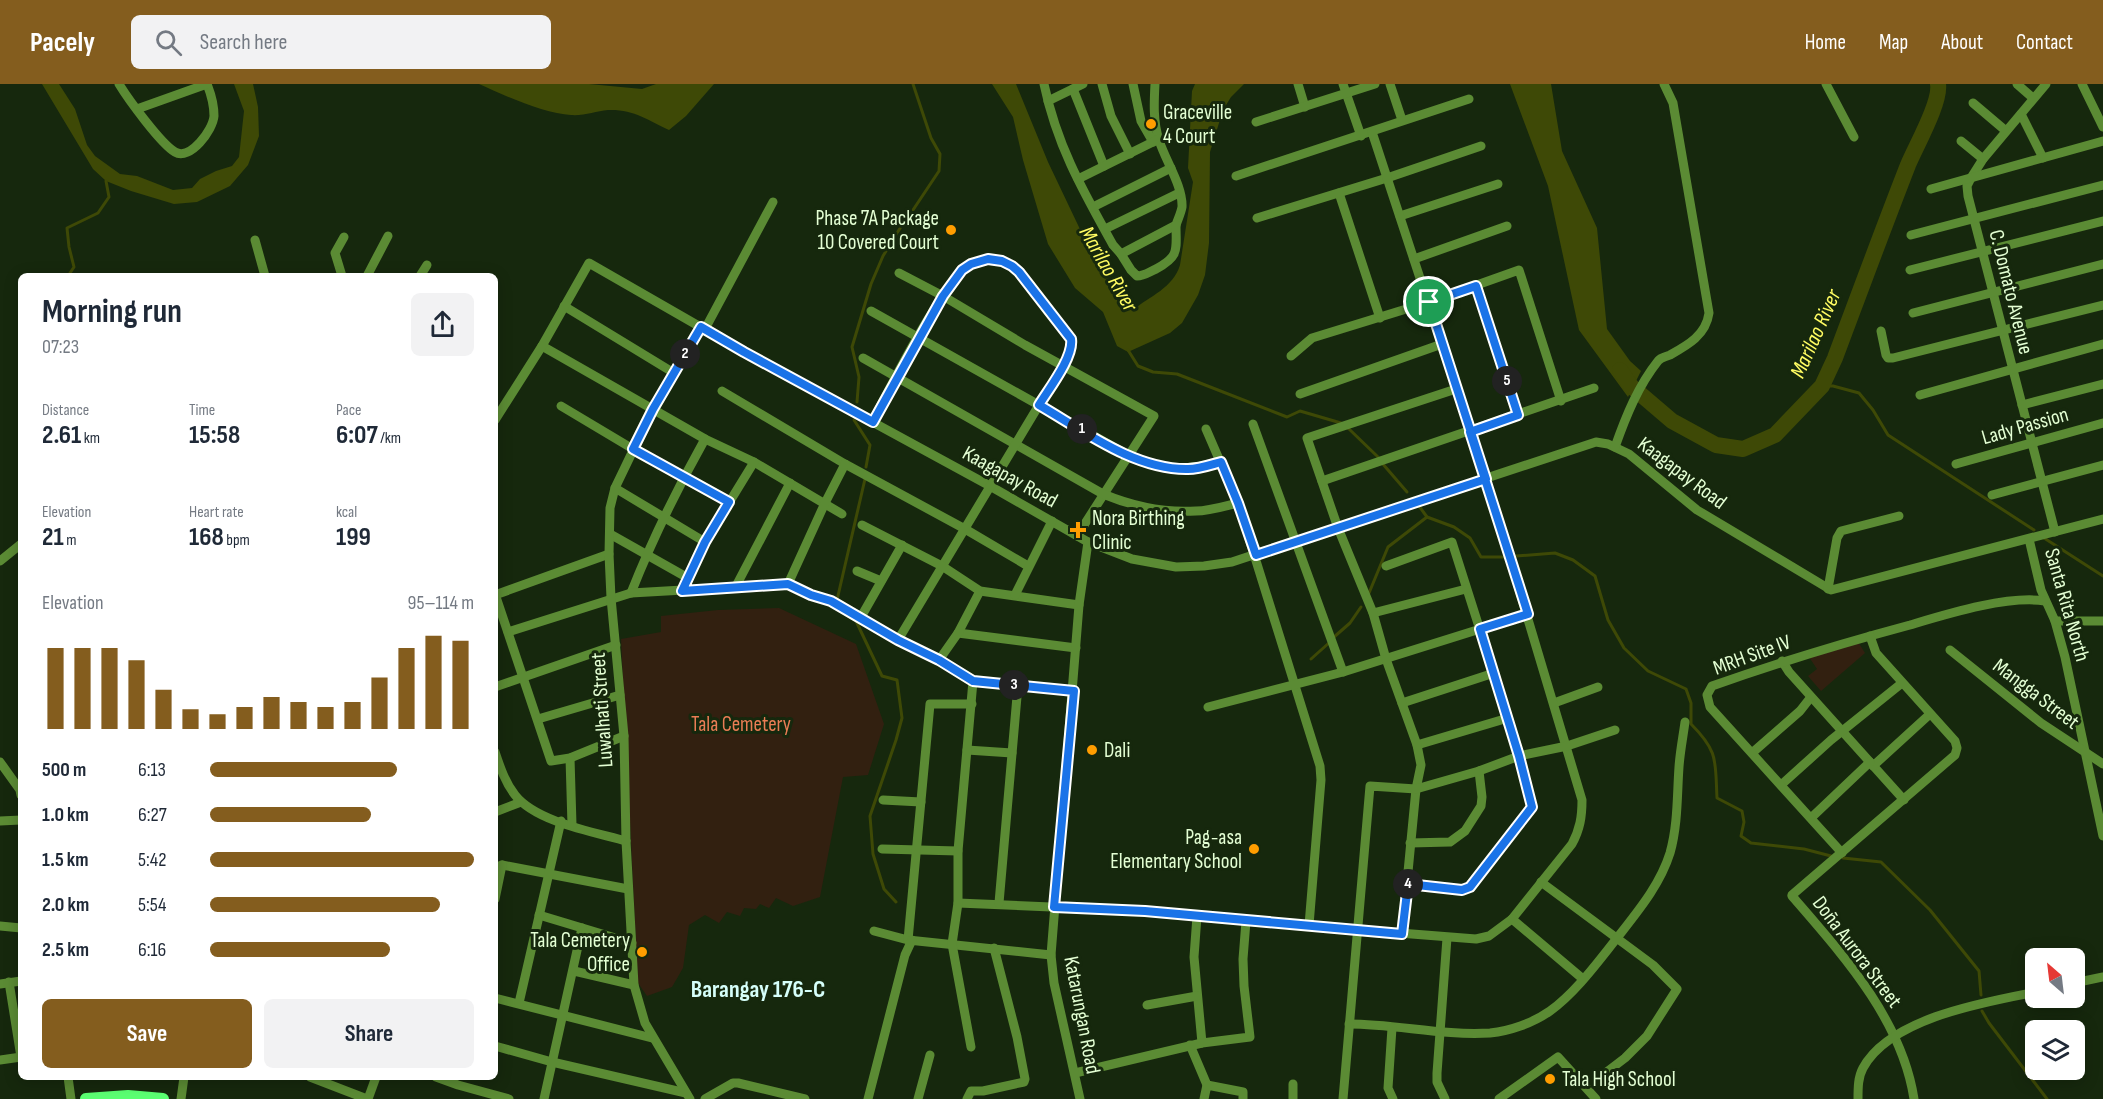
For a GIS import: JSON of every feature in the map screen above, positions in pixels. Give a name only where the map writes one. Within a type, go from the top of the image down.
[{"type":"main road","points":[[86,1099],[128,1096],[163,1099]]},
{"type":"street","points":[[119,84],[137,109],[173,151],[180,154],[187,153],[208,133],[214,117],[207,84],[137,109]]},
{"type":"street","points":[[1044,84],[1058,136],[1078,179],[1104,229],[1137,276],[1150,272],[1173,257],[1176,249],[1176,225],[1182,208],[1171,168],[1156,140],[1142,121],[1132,84]]},
{"type":"street","points":[[1048,101],[1083,84]]},
{"type":"street","points":[[1102,84],[1112,117],[1130,154]]},
{"type":"street","points":[[1155,84],[1153,106],[1156,140]]},
{"type":"street","points":[[1298,84],[1305,107]]},
{"type":"street","points":[[1256,122],[1305,107],[1345,89],[1375,84]]},
{"type":"street","points":[[1390,84],[1402,120]]},
{"type":"street","points":[[1615,447],[1629,408],[1647,374],[1656,365],[1663,363],[1667,357],[1703,333],[1708,323],[1709,313],[1673,103],[1664,84]]},
{"type":"street","points":[[1826,84],[1854,137]]},
{"type":"street","points":[[2017,84],[2033,98]]},
{"type":"street","points":[[1971,178],[1983,159],[2046,84]]},
{"type":"street","points":[[2082,84],[2103,127]]},
{"type":"street","points":[[1073,89],[1104,166]]},
{"type":"street","points":[[1345,89],[1361,136]]},
{"type":"street","points":[[1236,176],[1469,99]]},
{"type":"street","points":[[1973,103],[2006,131]]},
{"type":"street","points":[[2021,114],[2043,158]]},
{"type":"street","points":[[958,903],[1145,911],[1447,939],[1476,939],[1489,936],[1512,919],[1572,844],[1582,818],[1582,800],[1567,746],[1486,479],[1372,132]]},
{"type":"street","points":[[1078,179],[1156,140]]},
{"type":"street","points":[[1961,141],[1983,159]]},
{"type":"street","points":[[1931,189],[2103,141]]},
{"type":"street","points":[[1257,218],[1388,178],[1481,146]]},
{"type":"street","points":[[1093,207],[1171,168]]},
{"type":"street","name":"C. Domato Avenue","points":[[1971,178],[1967,186],[1973,218],[2055,532]]},
{"type":"street","points":[[1400,216],[1498,184]]},
{"type":"street","points":[[1911,235],[2103,185]]},
{"type":"street","points":[[1104,229],[1179,193]]},
{"type":"street","points":[[1339,193],[1380,318]]},
{"type":"street","name":"Luwalhati Street","points":[[688,1096],[652,1038],[640,1011],[634,985],[626,841],[624,736],[611,598],[610,508],[615,489],[653,409],[703,328],[773,202]]},
{"type":"street","points":[[1910,270],[2103,221]]},
{"type":"street","points":[[1121,254],[1176,225]]},
{"type":"street","points":[[1414,259],[1507,226]]},
{"type":"street","points":[[369,273],[388,236]]},
{"type":"street","points":[[341,273],[336,253],[344,237]]},
{"type":"street","points":[[255,240],[264,273]]},
{"type":"street","points":[[873,422],[918,337],[943,296],[962,270],[971,264],[988,259],[1002,261],[1019,272],[1069,335],[1072,344],[1063,365],[898,640]]},
{"type":"street","name":"Kaagapay Road","points":[[564,306],[589,263],[1088,542],[1132,559],[1176,567],[1232,562],[1590,443],[1603,443],[1637,460],[1696,510],[1828,589]]},
{"type":"street","points":[[1913,313],[2103,264]]},
{"type":"street","points":[[422,273],[427,265]]},
{"type":"street","points":[[1291,356],[1312,338],[1429,302],[1519,270],[1561,401]]},
{"type":"street","points":[[898,273],[943,296],[1154,416],[1077,536]]},
{"type":"street","points":[[1476,286],[1518,415]]},
{"type":"street","points":[[1881,332],[1888,358],[2103,305]]},
{"type":"street","points":[[498,415],[542,346],[564,306],[674,373]]},
{"type":"street","points":[[871,311],[1128,456],[1171,468],[1191,469],[1221,462]]},
{"type":"street","points":[[1300,394],[1442,344]]},
{"type":"street","points":[[1920,395],[2103,344]]},
{"type":"street","points":[[542,346],[705,439],[754,462],[842,514]]},
{"type":"street","points":[[863,358],[1119,501],[1154,509],[1197,512],[1238,503]]},
{"type":"street","points":[[2022,405],[2103,384]]},
{"type":"street","points":[[1322,481],[1594,388]]},
{"type":"street","points":[[1402,934],[1416,789],[1421,765],[1418,745],[1386,659],[1372,613],[1338,528],[1306,438],[1456,389]]},
{"type":"street","points":[[722,391],[845,464],[1028,566]]},
{"type":"street","points":[[561,406],[729,502]]},
{"type":"street","name":"Lady Passion","points":[[1956,464],[2103,423]]},
{"type":"street","points":[[1252,424],[1343,672]]},
{"type":"street","points":[[1206,429],[1238,503],[1256,555],[1320,766],[1321,780],[1309,925]]},
{"type":"street","points":[[631,593],[684,476],[705,439]]},
{"type":"street","points":[[682,591],[705,542],[754,462]]},
{"type":"street","points":[[788,584],[845,464]]},
{"type":"street","points":[[1992,495],[2103,465]]},
{"type":"street","points":[[735,588],[790,483]]},
{"type":"street","points":[[615,489],[705,542]]},
{"type":"street","points":[[1899,516],[1840,531],[1828,589],[1834,590],[2103,519]]},
{"type":"street","points":[[1015,595],[1052,521]]},
{"type":"street","points":[[862,525],[942,566],[980,591],[1079,605]]},
{"type":"street","points":[[610,534],[688,578]]},
{"type":"street","name":"Santa Rita North","points":[[2029,539],[2045,601],[2055,621],[2065,657],[2103,836]]},
{"type":"street","name":"Katarungan Road","points":[[1080,1099],[1054,983],[1052,955],[1079,605],[1088,542]]},
{"type":"street","points":[[1386,566],[1452,542],[1508,718],[1532,809],[1472,884],[1462,890],[1408,884]]},
{"type":"street","points":[[861,617],[902,545]]},
{"type":"street","points":[[0,561],[18,546]]},
{"type":"street","points":[[498,593],[609,554]]},
{"type":"street","points":[[857,571],[881,581]]},
{"type":"street","points":[[508,632],[631,593],[788,584],[831,601],[973,681],[1074,691]]},
{"type":"street","points":[[1372,613],[1466,589]]},
{"type":"street","points":[[939,660],[958,633],[980,591]]},
{"type":"street","name":"MRH Site IV","points":[[1842,853],[1710,706],[1707,695],[1712,686],[1782,661],[1964,611],[2032,599],[2045,601]]},
{"type":"street","points":[[498,603],[551,761],[570,758],[624,736]]},
{"type":"street","points":[[1208,707],[1296,686],[1528,614]]},
{"type":"street","points":[[2055,621],[2103,621]]},
{"type":"street","points":[[958,633],[1076,648]]},
{"type":"street","points":[[1842,853],[1955,755],[1958,748],[1955,741],[1876,653],[1870,636]]},
{"type":"street","points":[[498,686],[616,645]]},
{"type":"street","name":"Mangga Street","points":[[1950,650],[2040,723],[2103,764]]},
{"type":"street","points":[[1782,661],[1789,672],[1904,800]]},
{"type":"street","points":[[1402,703],[1494,673]]},
{"type":"street","points":[[970,1047],[952,944],[958,903],[958,851],[973,681]]},
{"type":"street","points":[[1781,785],[1902,682]]},
{"type":"street","points":[[999,903],[1018,686]]},
{"type":"street","points":[[1554,703],[1598,687]]},
{"type":"street","points":[[538,719],[621,695]]},
{"type":"street","points":[[1752,753],[1800,711],[1811,697]]},
{"type":"street","points":[[868,1099],[910,940],[930,704],[972,704]]},
{"type":"street","points":[[1811,818],[1930,714]]},
{"type":"street","points":[[1418,745],[1508,718]]},
{"type":"street","points":[[1349,1024],[1440,1032],[1491,1033],[1520,1027],[1549,1012],[1583,979],[1617,938],[1659,880],[1671,851],[1676,821],[1679,763],[1685,722]]},
{"type":"street","points":[[1343,1099],[1370,786],[1416,789],[1479,771],[1519,756],[1567,746],[1615,730]]},
{"type":"street","points":[[967,750],[1012,753]]},
{"type":"street","points":[[570,758],[572,825]]},
{"type":"street","points":[[498,760],[508,785],[521,802],[543,815],[626,841]]},
{"type":"street","points":[[0,762],[18,787]]},
{"type":"street","points":[[1410,843],[1450,842],[1465,831],[1481,806],[1479,771]]},
{"type":"street","points":[[883,800],[921,802]]},
{"type":"street","points":[[498,811],[521,802]]},
{"type":"street","points":[[0,821],[18,820]]},
{"type":"street","points":[[519,1003],[561,821]]},
{"type":"street","points":[[882,849],[958,851]]},
{"type":"street","name":"Doña Aurora Street","points":[[1842,853],[1792,896],[1869,992],[1895,1037],[1911,1081],[1914,1099]]},
{"type":"street","points":[[499,866],[628,889]]},
{"type":"street","points":[[1541,882],[1653,965],[1677,989],[1647,1036],[1636,1048],[1587,1087]]},
{"type":"street","points":[[539,915],[632,943]]},
{"type":"street","points":[[1197,916],[1194,957],[1202,1043]]},
{"type":"street","points":[[1512,919],[1583,979]]},
{"type":"street","points":[[1075,1073],[1190,1045],[1251,1036],[1244,977],[1246,921]]},
{"type":"street","points":[[0,926],[18,928]]},
{"type":"street","points":[[544,1099],[582,928]]},
{"type":"street","points":[[874,931],[910,940],[1052,955]]},
{"type":"street","points":[[1445,1099],[1437,1082],[1447,939]]},
{"type":"street","points":[[967,1099],[971,1091],[984,1095],[1024,1082],[1025,1079],[1017,1037],[994,948]]},
{"type":"street","points":[[574,971],[634,985]]},
{"type":"street","points":[[2085,981],[2103,977]]},
{"type":"street","points":[[5,983],[18,1043]]},
{"type":"street","points":[[1858,1099],[1860,1076],[1864,1067],[1875,1052],[1895,1037],[1948,1011],[2025,994]]},
{"type":"street","points":[[1147,1005],[1197,996]]},
{"type":"street","points":[[498,999],[652,1038]]},
{"type":"street","points":[[1392,1028],[1388,1088],[1393,1099]]},
{"type":"street","points":[[1190,1045],[1207,1085],[1204,1099]]},
{"type":"street","points":[[498,1047],[688,1096]]},
{"type":"street","points":[[918,1099],[930,1055]]},
{"type":"street","points":[[0,1060],[18,1057]]},
{"type":"street","points":[[1499,1099],[1558,1057],[1596,1099]]},
{"type":"street","points":[[68,1080],[71,1099]]},
{"type":"street","points":[[181,1099],[184,1080]]},
{"type":"street","points":[[318,1080],[368,1099],[375,1080]]},
{"type":"street","points":[[458,1081],[509,1099]]},
{"type":"street","points":[[705,1099],[733,1083],[805,1099]]},
{"type":"street","points":[[1293,1084],[1293,1099]]},
{"type":"street","points":[[1207,1085],[1243,1092],[1243,1099]]},
{"type":"green space","name":"Tala Cemetery","points":[[779,608],[856,644],[884,724],[868,775],[843,777],[820,897],[793,906],[776,898],[769,908],[760,904],[756,909],[744,908],[740,916],[727,912],[719,923],[705,915],[689,925],[683,968],[672,987],[647,996],[638,983],[621,639],[661,632],[661,616],[718,610]]},
{"type":"green space","points":[[1858,642],[1865,653],[1821,691],[1808,676],[1817,669],[1809,657]]},
{"type":"shaded area","points":[[42,84],[59,84],[75,109],[87,145],[95,156],[120,174],[137,176],[173,190],[192,188],[200,179],[232,166],[239,157],[244,111],[234,84],[253,84],[258,107],[259,136],[248,165],[230,186],[197,202],[174,204],[106,181],[93,169]]},
{"type":"shaded area","points":[[479,84],[589,84],[642,89],[656,84],[714,84],[686,116],[669,130],[625,111],[561,114],[524,103]]},
{"type":"shaded area","points":[[992,84],[1016,84],[1048,162],[1087,244],[1133,310],[1167,286],[1180,265],[1193,182],[1188,168],[1192,91],[1195,84],[1244,84],[1231,97],[1223,110],[1210,152],[1209,243],[1205,275],[1198,295],[1182,323],[1170,333],[1128,352],[1117,346],[1103,312],[1075,288],[1048,244],[1013,117]]},
{"type":"shaded area","points":[[1510,84],[1551,84],[1562,151],[1597,228],[1607,329],[1630,361],[1641,371],[1628,397],[1579,330],[1548,186]]},
{"type":"waterway","points":[[905,222],[939,171],[940,154],[931,138],[913,84]]},
{"type":"waterway","name":"Marilao River","points":[[1620,370],[1631,386],[1672,421],[1716,445],[1743,449],[1775,435],[1822,386],[1835,358],[1908,165],[1932,113],[1938,84]]},
{"type":"waterway","points":[[70,273],[74,267],[67,228],[98,213],[109,197],[106,181]]},
{"type":"waterway","points":[[857,402],[859,377],[852,347],[871,284],[883,256],[902,225]]},
{"type":"waterway","points":[[1128,350],[1138,366],[1153,372],[1177,374],[1287,417],[1300,411],[1341,423]]},
{"type":"waterway","points":[[1822,386],[1833,386],[1859,393],[1873,410],[1888,435],[2034,530]]},
{"type":"waterway","points":[[854,420],[870,445],[866,467]]},
{"type":"waterway","points":[[1348,428],[1378,457]]},
{"type":"waterway","points":[[1382,463],[1407,492]]},
{"type":"waterway","points":[[837,600],[865,479]]},
{"type":"waterway","points":[[1419,506],[1427,517],[1454,527],[1470,538],[1481,557],[1506,557]]},
{"type":"waterway","points":[[1369,593],[1388,547],[1427,517]]},
{"type":"waterway","points":[[2044,538],[2103,576]]},
{"type":"waterway","points":[[1516,556],[1555,553],[1573,560],[1595,576],[1608,620],[1624,648],[1648,671],[1686,689],[1691,703],[1691,724],[1707,742],[1714,758],[1717,798],[1742,811],[1744,822],[1741,836],[1751,843],[1804,849],[1831,856]]},
{"type":"waterway","points":[[1334,637],[1350,623],[1361,607]]},
{"type":"waterway","points":[[848,616],[856,621],[882,676],[897,680],[902,718],[870,816],[873,854],[884,889],[896,902]]},
{"type":"waterway","points":[[1311,659],[1330,642]]},
{"type":"waterway","points":[[1843,858],[1881,862],[1930,910],[1979,971],[1981,995]]},
{"type":"waterway","points":[[1982,1011],[2047,1099]]},
{"type":"place","name":"Graceville 4 Court","points":[[1151,124]]},
{"type":"place","name":"Phase 7A Package 10 Covered Court","points":[[951,230]]},
{"type":"place","name":"Nora Birthing Clinic","points":[[1078,530]]},
{"type":"place","name":"Dali","points":[[1092,750]]},
{"type":"place","name":"Pag-asa Elementary School","points":[[1254,849]]},
{"type":"place","name":"Tala Cemetery Office","points":[[642,952]]},
{"type":"place","name":"Tala High School","points":[[1550,1079]]},
{"type":"district","name":"Barangay 176-C","points":[[758,989]]},
{"type":"route","points":[[1429,302],[1456,389],[1470,432],[1486,479],[1256,555],[1221,462],[1191,469],[1161,467],[1128,456],[1039,405],[1067,357],[1072,344],[1071,339],[1019,272],[1002,261],[981,260],[962,270],[918,337],[873,422],[701,327],[653,409],[633,449],[729,502],[705,542],[682,591],[788,584],[831,601],[973,681],[1074,691],[1054,907],[1145,911],[1402,934],[1408,884],[1462,890],[1470,887],[1532,807],[1508,718],[1480,629],[1528,614],[1486,479],[1470,432],[1518,415],[1476,286],[1429,302]]}]
